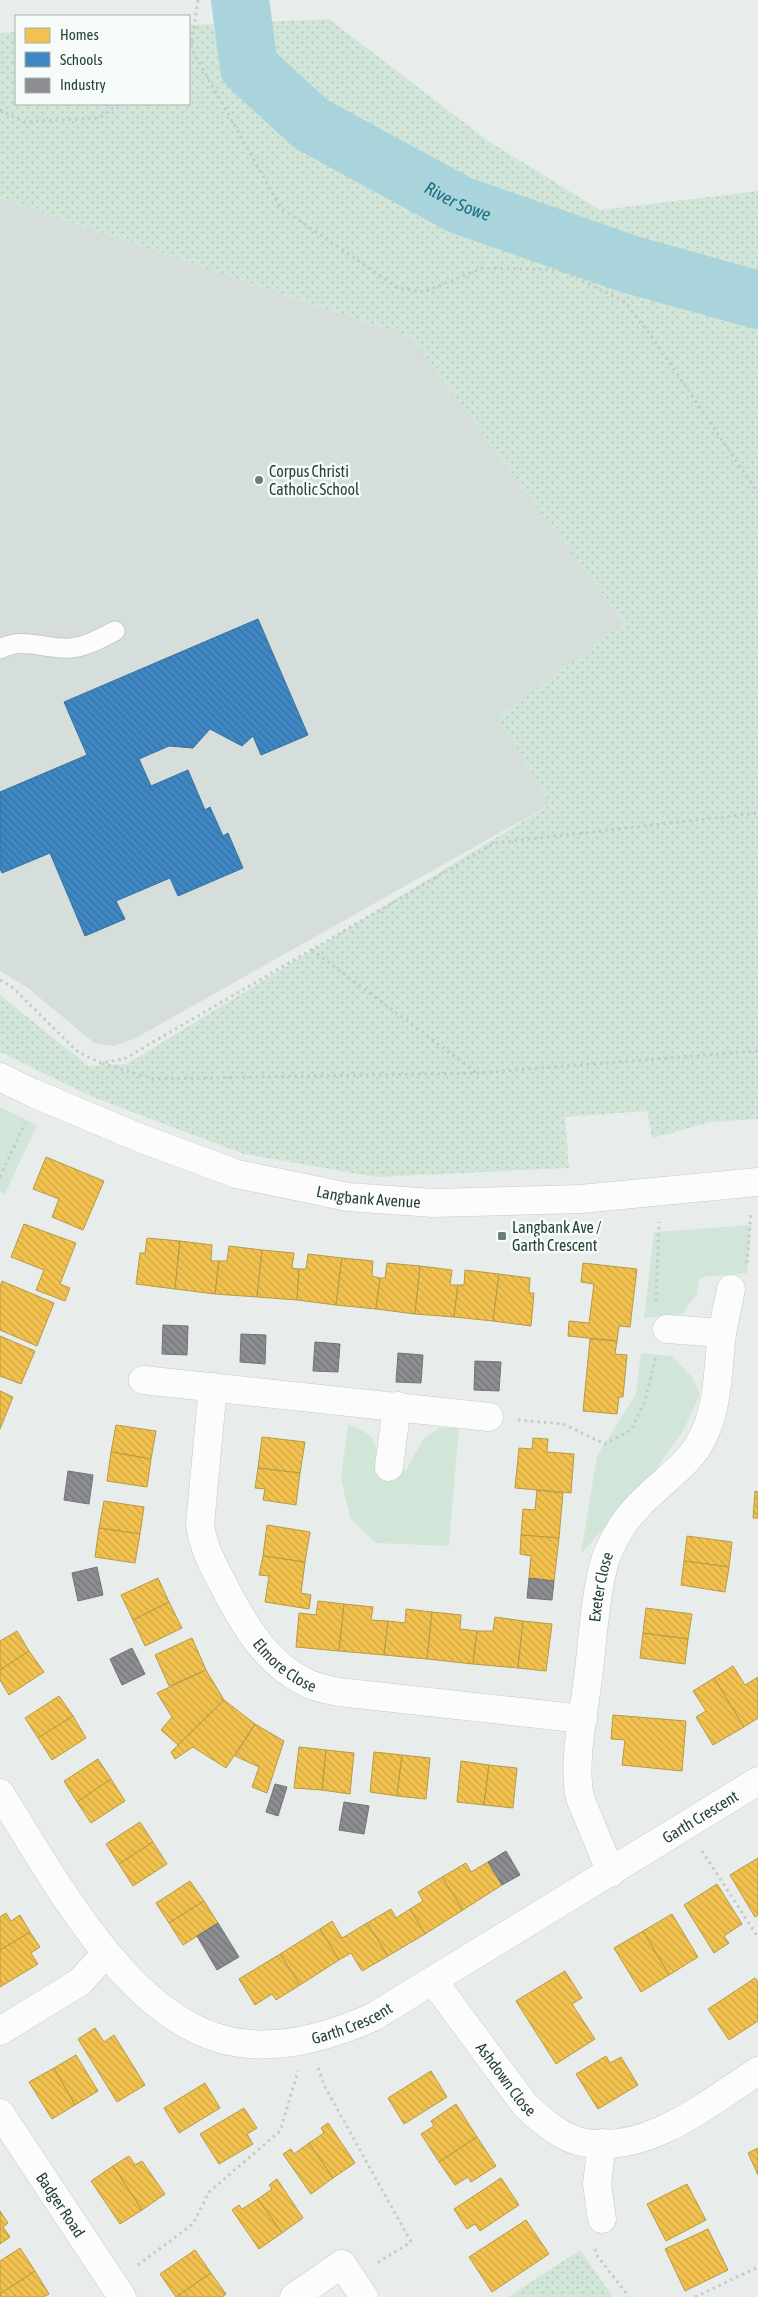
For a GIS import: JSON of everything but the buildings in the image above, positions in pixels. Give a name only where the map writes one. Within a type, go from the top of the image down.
[{"type":"street","name":"Langbank Avenue","points":[[0,1077],[140,1138],[237,1174],[348,1197],[433,1203],[580,1199],[757,1182]]},
{"type":"street","name":"Exeter Close","points":[[611,1873],[580,1798],[577,1786],[583,1719],[604,1564],[618,1531],[627,1519],[690,1457],[702,1440],[710,1420],[715,1399],[722,1333],[731,1289]]},
{"type":"street","points":[[667,1329],[722,1333]]},
{"type":"street","points":[[143,1380],[489,1417]]},
{"type":"street","name":"Elmore Close","points":[[214,1387],[200,1524],[201,1537],[206,1552],[240,1618],[273,1660],[291,1674],[311,1685],[339,1692],[583,1719]]},
{"type":"street","points":[[389,1467],[397,1406]]},
{"type":"street","name":"Garth Crescent","points":[[0,1793],[92,1936],[119,1969],[165,2009],[190,2026],[218,2038],[243,2044],[270,2044],[307,2039],[348,2028],[373,2018],[611,1873],[758,1780]]},
{"type":"street","points":[[0,2031],[80,1982],[106,1953]]},
{"type":"street","name":"Ashdown Close","points":[[434,1982],[525,2105],[542,2121],[565,2136],[586,2143],[602,2143],[641,2137],[663,2129],[687,2117],[758,2071]]},
{"type":"street","name":"Badger Road","points":[[0,2113],[118,2290]]},
{"type":"street","points":[[602,2143],[597,2184],[602,2219]]},
{"type":"street","points":[[294,2297],[342,2264],[357,2288]]},
{"type":"lane","points":[[0,649],[28,642],[69,648],[86,645],[115,632]]},
{"type":"path","points":[[198,0],[190,49],[281,208],[398,288],[424,292],[482,268],[561,270],[625,302],[652,337],[758,493]]},
{"type":"path","points":[[0,110],[24,122],[99,118],[117,105]]},
{"type":"path","points":[[101,1063],[124,1059],[495,844],[758,813]]},
{"type":"path","points":[[312,950],[478,1073]]},
{"type":"path","points":[[0,980],[11,986],[78,1052],[101,1063],[153,1079],[478,1073],[758,1051]]},
{"type":"path","points":[[0,1177],[25,1126],[33,1093]]},
{"type":"path","points":[[731,1289],[745,1287],[749,1218],[757,1182]]},
{"type":"path","points":[[660,1192],[656,1332],[667,1329]]},
{"type":"path","points":[[489,1417],[563,1424],[605,1444],[631,1430],[645,1401],[657,1354],[667,1329]]},
{"type":"path","points":[[685,1826],[758,1937]]},
{"type":"path","points":[[307,2039],[325,2087],[412,2242],[357,2288]]},
{"type":"path","points":[[118,2290],[193,2224],[209,2192],[280,2131],[307,2039]]},
{"type":"path","points":[[602,2219],[592,2228],[596,2254],[629,2297]]},
{"type":"path","points":[[695,2297],[758,2267]]},
{"type":"shaded area","name":"Corpus Christi Catholic School","points":[[0,198],[411,337],[624,623],[498,718],[551,804],[134,1039],[114,1046],[94,1043],[28,988],[0,971]]},
{"type":"green space","points":[[329,19],[487,140],[600,210],[758,191],[758,1119],[711,1122],[652,1138],[647,1111],[565,1117],[569,1168],[376,1177],[244,1154],[95,1098],[0,1052],[0,995],[88,1066],[127,1064],[551,804],[498,718],[624,623],[411,337],[0,198],[0,33],[15,32],[15,105],[190,105],[190,25]]},
{"type":"green space","points":[[0,1107],[37,1125],[5,1194],[0,1192]]},
{"type":"green space","points":[[751,1225],[747,1273],[702,1277],[698,1282],[697,1294],[682,1314],[644,1318],[654,1232]]},
{"type":"green space","points":[[641,1353],[672,1356],[693,1378],[700,1395],[683,1431],[653,1473],[581,1554],[597,1456],[636,1394]]},
{"type":"green space","points":[[348,1424],[363,1431],[375,1443],[377,1466],[406,1470],[424,1438],[439,1428],[459,1428],[449,1546],[376,1543],[350,1518],[341,1478]]},
{"type":"green space","points":[[580,2250],[613,2297],[508,2297]]},
{"type":"waterway","name":"River Sowe","points":[[240,0],[249,67],[311,124],[460,205],[629,264],[758,300]]},
{"type":"place","name":"Corpus Christi Catholic School","points":[[259,480]]},
{"type":"place","name":"Langbank Ave / Garth Crescent","points":[[502,1236]]}]
